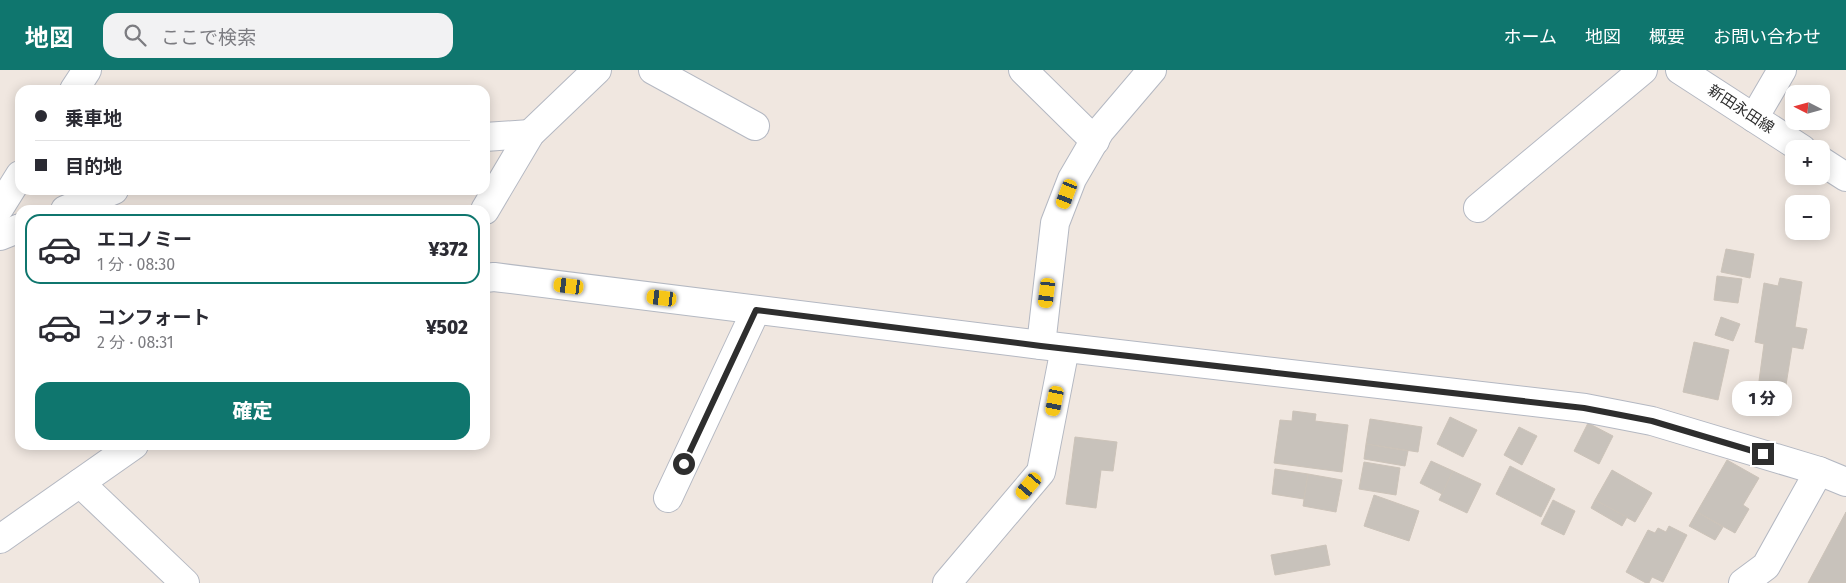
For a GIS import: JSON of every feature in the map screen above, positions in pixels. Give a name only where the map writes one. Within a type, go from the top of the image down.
[{"type":"street","points":[[77,85],[87,70]]},
{"type":"street","points":[[488,205],[530,134],[597,70]]},
{"type":"street","points":[[654,70],[755,126]]},
{"type":"street","points":[[1023,70],[1095,140]]},
{"type":"street","points":[[1478,208],[1643,70]]},
{"type":"street","name":"新田永田線","points":[[1680,70],[1788,140]]},
{"type":"street","points":[[1754,118],[1782,70]]},
{"type":"street","points":[[947,583],[1041,472],[1053,347],[1055,224],[1072,179],[1100,131],[1139,75]]},
{"type":"street","points":[[490,137],[530,134]]},
{"type":"street","points":[[1830,167],[1846,178]]},
{"type":"street","points":[[0,207],[15,183]]},
{"type":"street","points":[[77,205],[102,195]]},
{"type":"street","points":[[0,236],[15,230]]},
{"type":"street","points":[[490,278],[504,278],[1053,347],[1584,408],[1652,421],[1819,471],[1846,482]]},
{"type":"street","points":[[668,498],[756,310]]},
{"type":"street","points":[[0,539],[127,450]]},
{"type":"street","points":[[1744,583],[1766,566],[1819,471]]},
{"type":"street","points":[[80,483],[185,583]]},
{"type":"building","points":[[1726,249],[1754,254],[1750,278],[1721,272]]},
{"type":"building","points":[[1717,276],[1742,279],[1738,303],[1714,300]]},
{"type":"building","points":[[1780,278],[1802,282],[1795,327],[1807,329],[1803,349],[1792,347],[1786,385],[1759,381],[1764,344],[1755,342],[1764,283],[1778,286]]},
{"type":"building","points":[[1721,317],[1740,324],[1733,341],[1715,335]]},
{"type":"building","points":[[1694,342],[1729,350],[1718,400],[1683,392]]},
{"type":"building","points":[[1293,411],[1316,414],[1315,421],[1348,425],[1342,472],[1274,463],[1280,420],[1292,421]]},
{"type":"building","points":[[1450,417],[1477,430],[1463,457],[1437,444]]},
{"type":"building","points":[[1370,419],[1422,427],[1418,452],[1366,444]]},
{"type":"building","points":[[1588,423],[1613,436],[1599,464],[1574,451]]},
{"type":"building","points":[[1519,427],[1537,436],[1522,465],[1504,455]]},
{"type":"building","points":[[1075,437],[1117,442],[1113,471],[1101,470],[1096,508],[1066,504]]},
{"type":"building","points":[[1366,444],[1408,451],[1405,466],[1364,459]]},
{"type":"building","points":[[1727,460],[1759,478],[1743,505],[1749,509],[1735,533],[1697,512]]},
{"type":"building","points":[[1431,461],[1453,471],[1442,494],[1420,483]]},
{"type":"building","points":[[1364,462],[1400,468],[1396,495],[1359,489]]},
{"type":"building","points":[[1510,466],[1555,489],[1541,517],[1496,494]]},
{"type":"building","points":[[1275,469],[1308,474],[1304,499],[1272,494]]},
{"type":"building","points":[[1612,470],[1652,493],[1635,522],[1595,500]]},
{"type":"building","points":[[1453,471],[1481,484],[1467,513],[1439,500]]},
{"type":"building","points":[[1308,474],[1342,480],[1336,512],[1303,506]]},
{"type":"building","points":[[1374,495],[1419,511],[1409,541],[1364,526]]},
{"type":"building","points":[[1553,500],[1575,511],[1564,535],[1541,524]]},
{"type":"building","points":[[1595,500],[1627,517],[1622,526],[1591,508]]},
{"type":"building","points":[[1697,512],[1723,527],[1715,540],[1689,526]]},
{"type":"building","points":[[1846,512],[1846,583],[1808,583]]},
{"type":"building","points":[[1669,526],[1687,535],[1663,582],[1652,577],[1649,583],[1646,583],[1626,572],[1648,530],[1655,533],[1658,528],[1666,532]]},
{"type":"building","points":[[1326,545],[1330,565],[1275,575],[1271,555]]},
{"type":"route","points":[[684,464],[756,310],[1041,346],[1584,408],[1652,421],[1763,454]]}]
